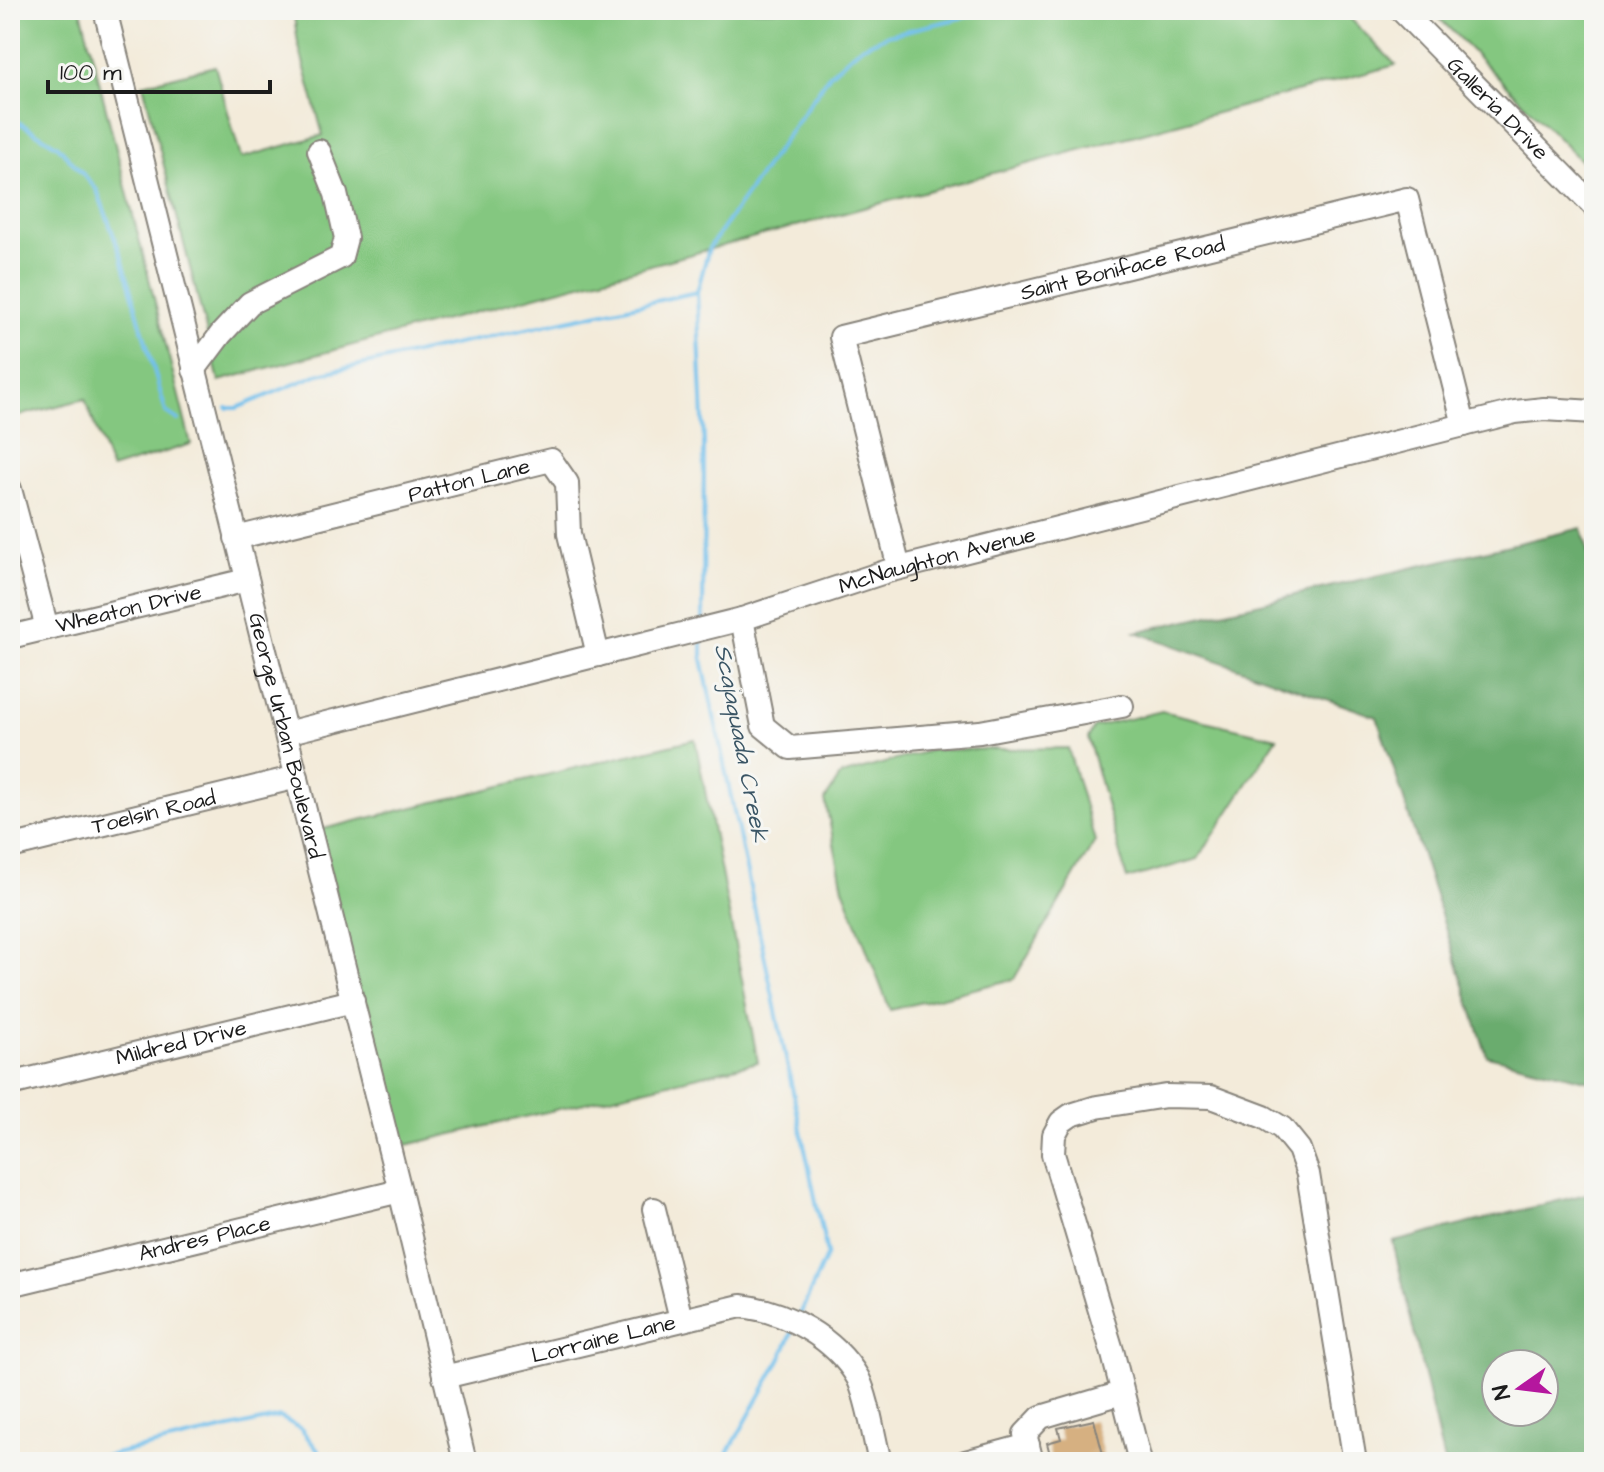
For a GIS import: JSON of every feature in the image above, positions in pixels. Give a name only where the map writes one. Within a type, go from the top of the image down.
[{"type":"street","name":"George Urban Boulevard","points":[[105,10],[465,1462]]},
{"type":"street","name":"Galleria Drive","points":[[1401,10],[1594,206]]},
{"type":"street","points":[[194,370],[250,303],[341,257],[346,238],[336,194],[319,151]]},
{"type":"street","name":"Saint Boniface Road","points":[[899,568],[841,337],[1407,199],[1464,425]]},
{"type":"street","name":"McNaughton Avenue","points":[[286,733],[733,621],[899,568],[1515,412],[1544,409],[1594,412]]},
{"type":"street","name":"Patton Lane","points":[[236,538],[551,460],[567,483],[569,534],[598,655]]},
{"type":"street","points":[[10,489],[47,628]]},
{"type":"street","name":"Wheaton Drive","points":[[10,637],[247,580]]},
{"type":"street","points":[[733,621],[763,726],[790,748],[980,732],[1122,706]]},
{"type":"street","name":"Toelsin Road","points":[[10,847],[297,777]]},
{"type":"street","name":"Mildred Drive","points":[[10,1084],[353,1001]]},
{"type":"street","points":[[1140,1462],[1053,1154],[1054,1135],[1061,1122],[1071,1115],[1097,1107],[1166,1096],[1211,1097],[1264,1117],[1282,1128],[1299,1149],[1308,1174],[1319,1234],[1355,1462]]},
{"type":"street","name":"Andres Place","points":[[10,1285],[400,1191]]},
{"type":"street","points":[[654,1209],[681,1319]]},
{"type":"street","name":"Lorraine Lane","points":[[444,1377],[741,1306],[768,1311],[811,1331],[842,1357],[859,1380],[880,1462]]},
{"type":"street","points":[[965,1462],[1030,1454],[1025,1434],[1041,1417],[1122,1393]]},
{"type":"green space","points":[[10,10],[81,10],[191,444],[111,469],[85,399],[10,418]]},
{"type":"green space","points":[[293,10],[1342,10],[1396,65],[219,381],[143,84],[215,66],[241,158],[323,135],[298,43]]},
{"type":"green space","points":[[1431,10],[1594,10],[1594,174]]},
{"type":"green space","points":[[1582,528],[1594,578],[1594,1082],[1487,1056],[1377,717],[1136,632]]},
{"type":"green space","points":[[1162,711],[1277,738],[1198,859],[1127,879],[1088,738],[1094,727]]},
{"type":"green space","points":[[695,739],[758,1062],[398,1147],[319,830]]},
{"type":"green space","points":[[1068,748],[1095,841],[1014,979],[890,1010],[843,888],[825,800],[841,775],[932,750]]},
{"type":"green space","points":[[1594,1192],[1594,1462],[1444,1462],[1393,1242]]},
{"type":"building","points":[[1094,1420],[1105,1462],[1052,1462],[1047,1443],[1061,1439],[1058,1428]]},
{"type":"waterway","name":"Scajaquada Creek","points":[[703,619],[704,442],[697,292],[709,248],[830,74],[859,48],[888,35],[995,10]]},
{"type":"waterway","points":[[10,117],[58,146],[97,190],[122,258],[166,412],[178,420]]},
{"type":"waterway","points":[[227,408],[237,408],[319,374],[697,292]]},
{"type":"waterway","name":"Scajaquada Creek","points":[[702,636],[702,659],[827,1254],[799,1317]]},
{"type":"waterway","name":"Scajaquada Creek","points":[[723,1462],[781,1358],[794,1328]]},
{"type":"waterway","points":[[79,1462],[280,1417],[301,1429],[327,1462]]}]
